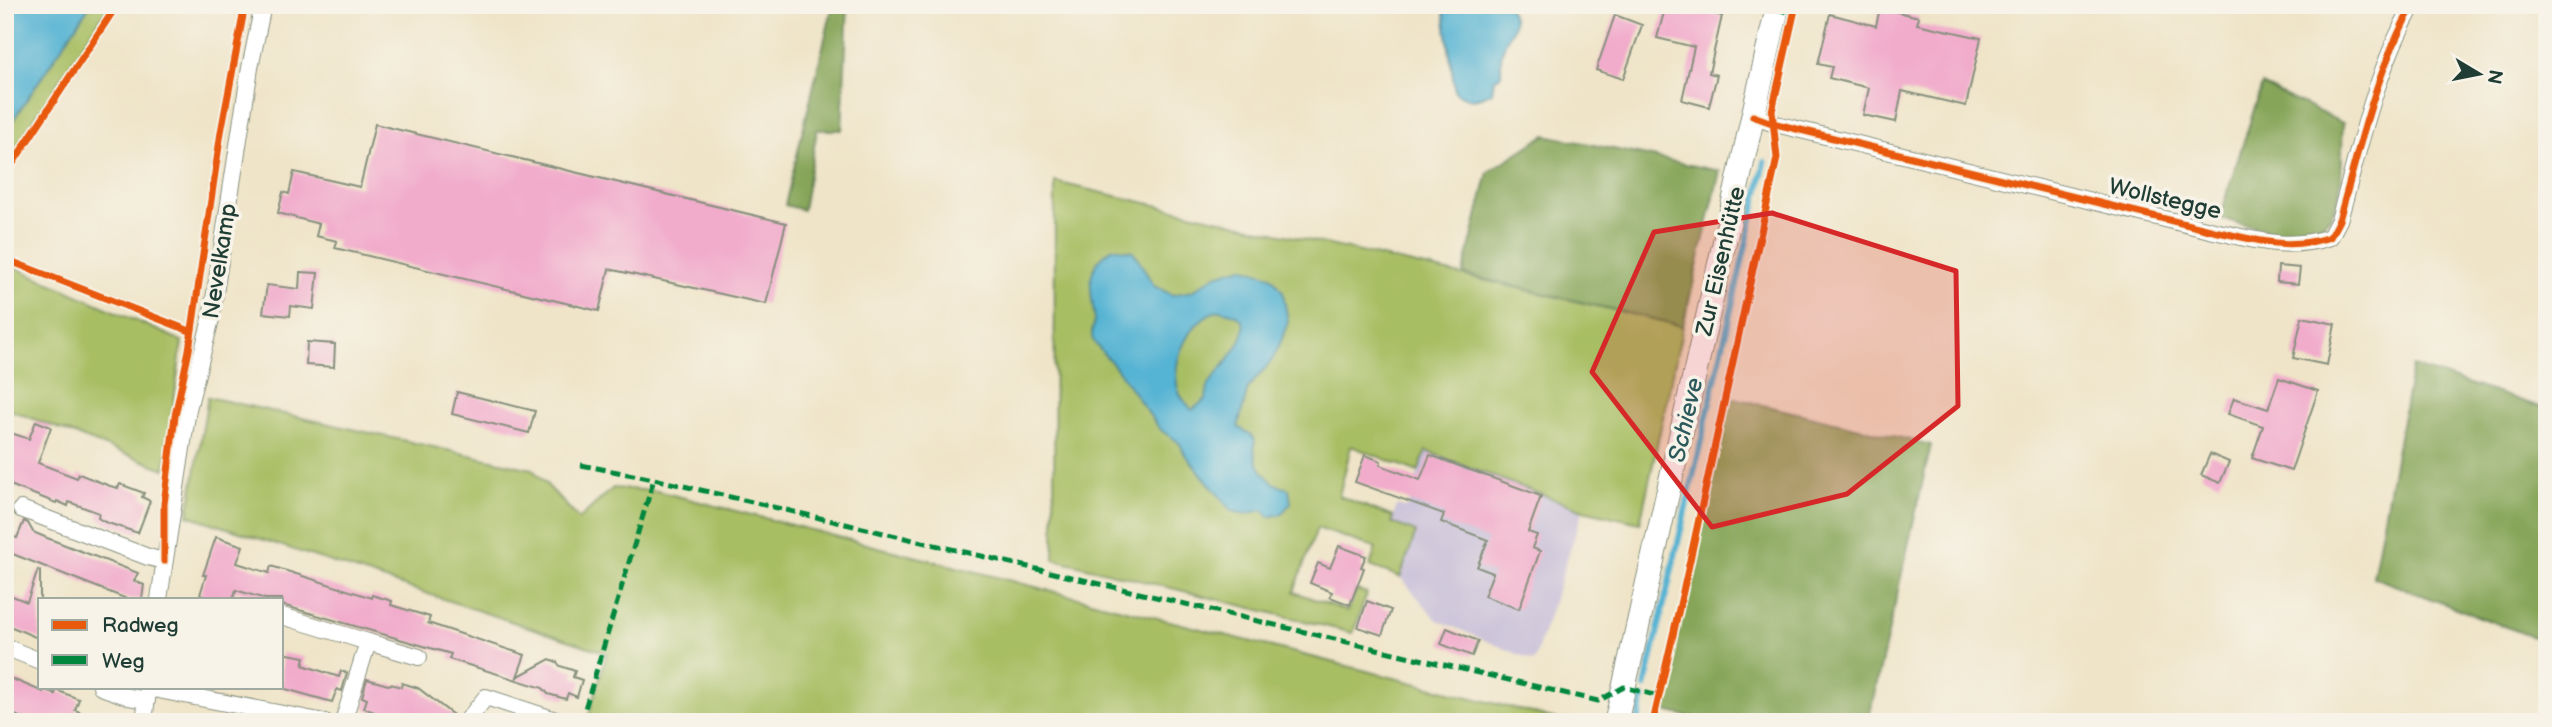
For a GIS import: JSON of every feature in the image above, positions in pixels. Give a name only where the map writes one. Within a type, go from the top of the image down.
[{"type":"street","name":"Nevelkamp","points":[[159,598],[188,409],[211,319],[262,5]]},
{"type":"street","name":"Zur Eisenhütte","points":[[1616,722],[1778,5]]},
{"type":"street","name":"Wollstegge","points":[[1753,116],[1799,130],[2214,231],[2285,246],[2311,243],[2330,237],[2340,220],[2374,95],[2396,35],[2413,5]]},
{"type":"street","points":[[21,509],[164,561]]},
{"type":"street","points":[[284,617],[419,657]]},
{"type":"street","points":[[343,722],[369,642]]},
{"type":"street","points":[[5,647],[38,661]]},
{"type":"street","points":[[104,688],[129,697],[148,691],[326,722]]},
{"type":"street","points":[[144,722],[148,691]]},
{"type":"street","points":[[466,722],[486,697],[562,722]]},
{"type":"highlighted area","points":[[1772,213],[1956,271],[1958,406],[1847,494],[1712,527],[1592,372],[1654,232]]},
{"type":"shaded area","points":[[1426,450],[1583,510],[1534,661],[1437,620],[1400,577],[1415,532],[1391,523],[1397,505],[1407,508]]},
{"type":"green space","points":[[90,5],[109,5],[5,164],[5,132]]},
{"type":"green space","points":[[833,5],[848,5],[842,130],[817,130],[803,210],[785,205]]},
{"type":"green space","points":[[2262,85],[2343,123],[2341,180],[2337,201],[2325,222],[2313,230],[2298,233],[2264,230],[2219,218]]},
{"type":"green space","points":[[1545,135],[1720,171],[1683,326],[1463,274],[1488,172]]},
{"type":"green space","points":[[1055,182],[1683,326],[1640,523],[1583,510],[1426,451],[1418,472],[1351,446],[1339,496],[1393,517],[1392,523],[1416,532],[1400,577],[1370,566],[1376,548],[1317,528],[1294,592],[1347,611],[1356,590],[1367,593],[1353,633],[1054,559]]},
{"type":"green space","points":[[5,263],[182,341],[165,469],[5,408]]},
{"type":"green space","points":[[2412,366],[2547,409],[2547,628],[2541,640],[2373,577]]},
{"type":"green space","points":[[208,397],[532,469],[579,519],[613,488],[657,491],[1568,722],[587,722],[607,653],[188,515]]},
{"type":"green space","points":[[1729,397],[1931,445],[1868,722],[1711,722],[1661,710]]},
{"type":"water","points":[[5,5],[90,5],[5,132]]},
{"type":"water","points":[[1443,5],[1507,5],[1511,13],[1514,24],[1502,52],[1501,75],[1494,80],[1492,92],[1482,97],[1474,99],[1455,92]]},
{"type":"water","points":[[1113,248],[1133,251],[1154,286],[1172,295],[1192,291],[1216,275],[1242,267],[1271,276],[1283,292],[1288,322],[1273,359],[1248,388],[1238,427],[1250,434],[1255,441],[1258,465],[1263,472],[1274,483],[1289,489],[1291,503],[1281,514],[1269,517],[1263,510],[1246,514],[1232,511],[1184,453],[1180,444],[1161,430],[1117,369],[1095,344],[1092,333],[1094,317],[1091,285],[1094,269]],"holes":[[[1220,310],[1234,314],[1242,321],[1244,330],[1236,349],[1210,383],[1206,399],[1192,410],[1179,392],[1176,380],[1179,355],[1184,342],[1200,321]]]},
{"type":"building","points":[[1666,5],[1679,5],[1722,16],[1709,73],[1717,75],[1709,107],[1682,100],[1694,47],[1657,38]]},
{"type":"building","points":[[1880,8],[1919,17],[1917,24],[1981,38],[1966,106],[1902,91],[1896,122],[1863,115],[1869,88],[1829,78],[1832,67],[1818,64],[1830,14],[1876,26]]},
{"type":"building","points":[[1615,15],[1642,25],[1623,79],[1596,70]]},
{"type":"building","points":[[375,124],[786,223],[766,304],[609,269],[599,311],[335,248],[337,241],[316,236],[319,224],[278,213],[283,192],[289,194],[294,172],[360,187]]},
{"type":"building","points":[[2278,266],[2300,268],[2298,284],[2277,282]]},
{"type":"building","points":[[300,272],[318,273],[314,309],[291,306],[290,316],[263,313],[267,285],[299,289]]},
{"type":"building","points":[[2302,317],[2335,324],[2327,365],[2293,358]]},
{"type":"building","points":[[307,342],[335,344],[334,367],[306,365]]},
{"type":"building","points":[[2279,378],[2318,391],[2291,471],[2252,458],[2263,426],[2228,414],[2234,398],[2268,409]]},
{"type":"building","points":[[457,392],[535,411],[529,433],[452,414]]},
{"type":"building","points":[[36,421],[51,427],[38,463],[77,478],[79,474],[110,486],[118,488],[120,484],[144,493],[142,497],[150,501],[138,533],[105,522],[98,518],[99,513],[69,502],[68,506],[57,501],[56,503],[5,483],[5,431],[29,439]]},
{"type":"building","points":[[2210,454],[2229,462],[2220,483],[2201,475]]},
{"type":"building","points":[[1365,455],[1381,461],[1380,465],[1420,480],[1430,455],[1541,496],[1528,532],[1537,535],[1532,548],[1540,551],[1519,609],[1484,596],[1493,573],[1477,567],[1488,540],[1441,522],[1444,514],[1355,482]]},
{"type":"building","points":[[24,521],[33,532],[138,573],[134,581],[144,585],[142,598],[124,598],[5,551],[5,534],[17,538]]},
{"type":"building","points":[[216,537],[243,546],[237,563],[269,573],[271,566],[372,598],[372,595],[392,601],[391,605],[430,617],[428,623],[525,655],[517,677],[550,659],[557,662],[560,666],[575,671],[573,677],[582,680],[577,697],[568,693],[566,699],[548,694],[543,688],[449,659],[451,654],[284,606],[284,598],[262,598],[236,590],[233,598],[208,598],[200,595],[206,575],[203,575]]},
{"type":"building","points":[[1339,546],[1366,556],[1350,605],[1330,597],[1332,592],[1310,583],[1318,563],[1330,568]]},
{"type":"building","points":[[38,570],[38,638],[5,624],[5,593],[27,602]]},
{"type":"building","points":[[1367,601],[1391,610],[1382,635],[1358,627]]},
{"type":"building","points":[[1447,628],[1478,641],[1472,656],[1441,644]]},
{"type":"building","points":[[284,653],[305,657],[303,665],[339,677],[341,671],[347,673],[342,691],[337,689],[332,702],[282,688]]},
{"type":"building","points":[[5,676],[43,692],[44,689],[55,694],[56,690],[79,699],[75,710],[103,722],[32,722],[5,711]]},
{"type":"building","points":[[367,679],[388,685],[401,687],[402,683],[418,688],[457,718],[456,722],[398,722],[364,708],[367,699],[362,697]]},
{"type":"waterway","name":"Schieve","points":[[1645,687],[1765,162]]},
{"type":"waterway","name":"Schieve","points":[[1638,722],[1643,698]]},
{"type":"marked path","points":[[1777,9],[1794,14]]},
{"type":"marked path","points":[[581,465],[654,479],[1598,701],[1624,687],[1659,696]]},
{"type":"marked path","points":[[581,722],[654,479]]},
{"type":"cycle path","points":[[5,175],[117,5]]},
{"type":"cycle path","points":[[164,561],[164,504],[175,416],[189,350],[221,132],[245,5]]},
{"type":"cycle path","points":[[1653,722],[1777,158],[1772,111],[1796,5]]},
{"type":"cycle path","points":[[1753,116],[1772,123],[2258,241],[2286,244],[2314,241],[2330,237],[2339,220],[2378,83],[2413,5]]},
{"type":"cycle path","points":[[5,259],[190,331]]}]
